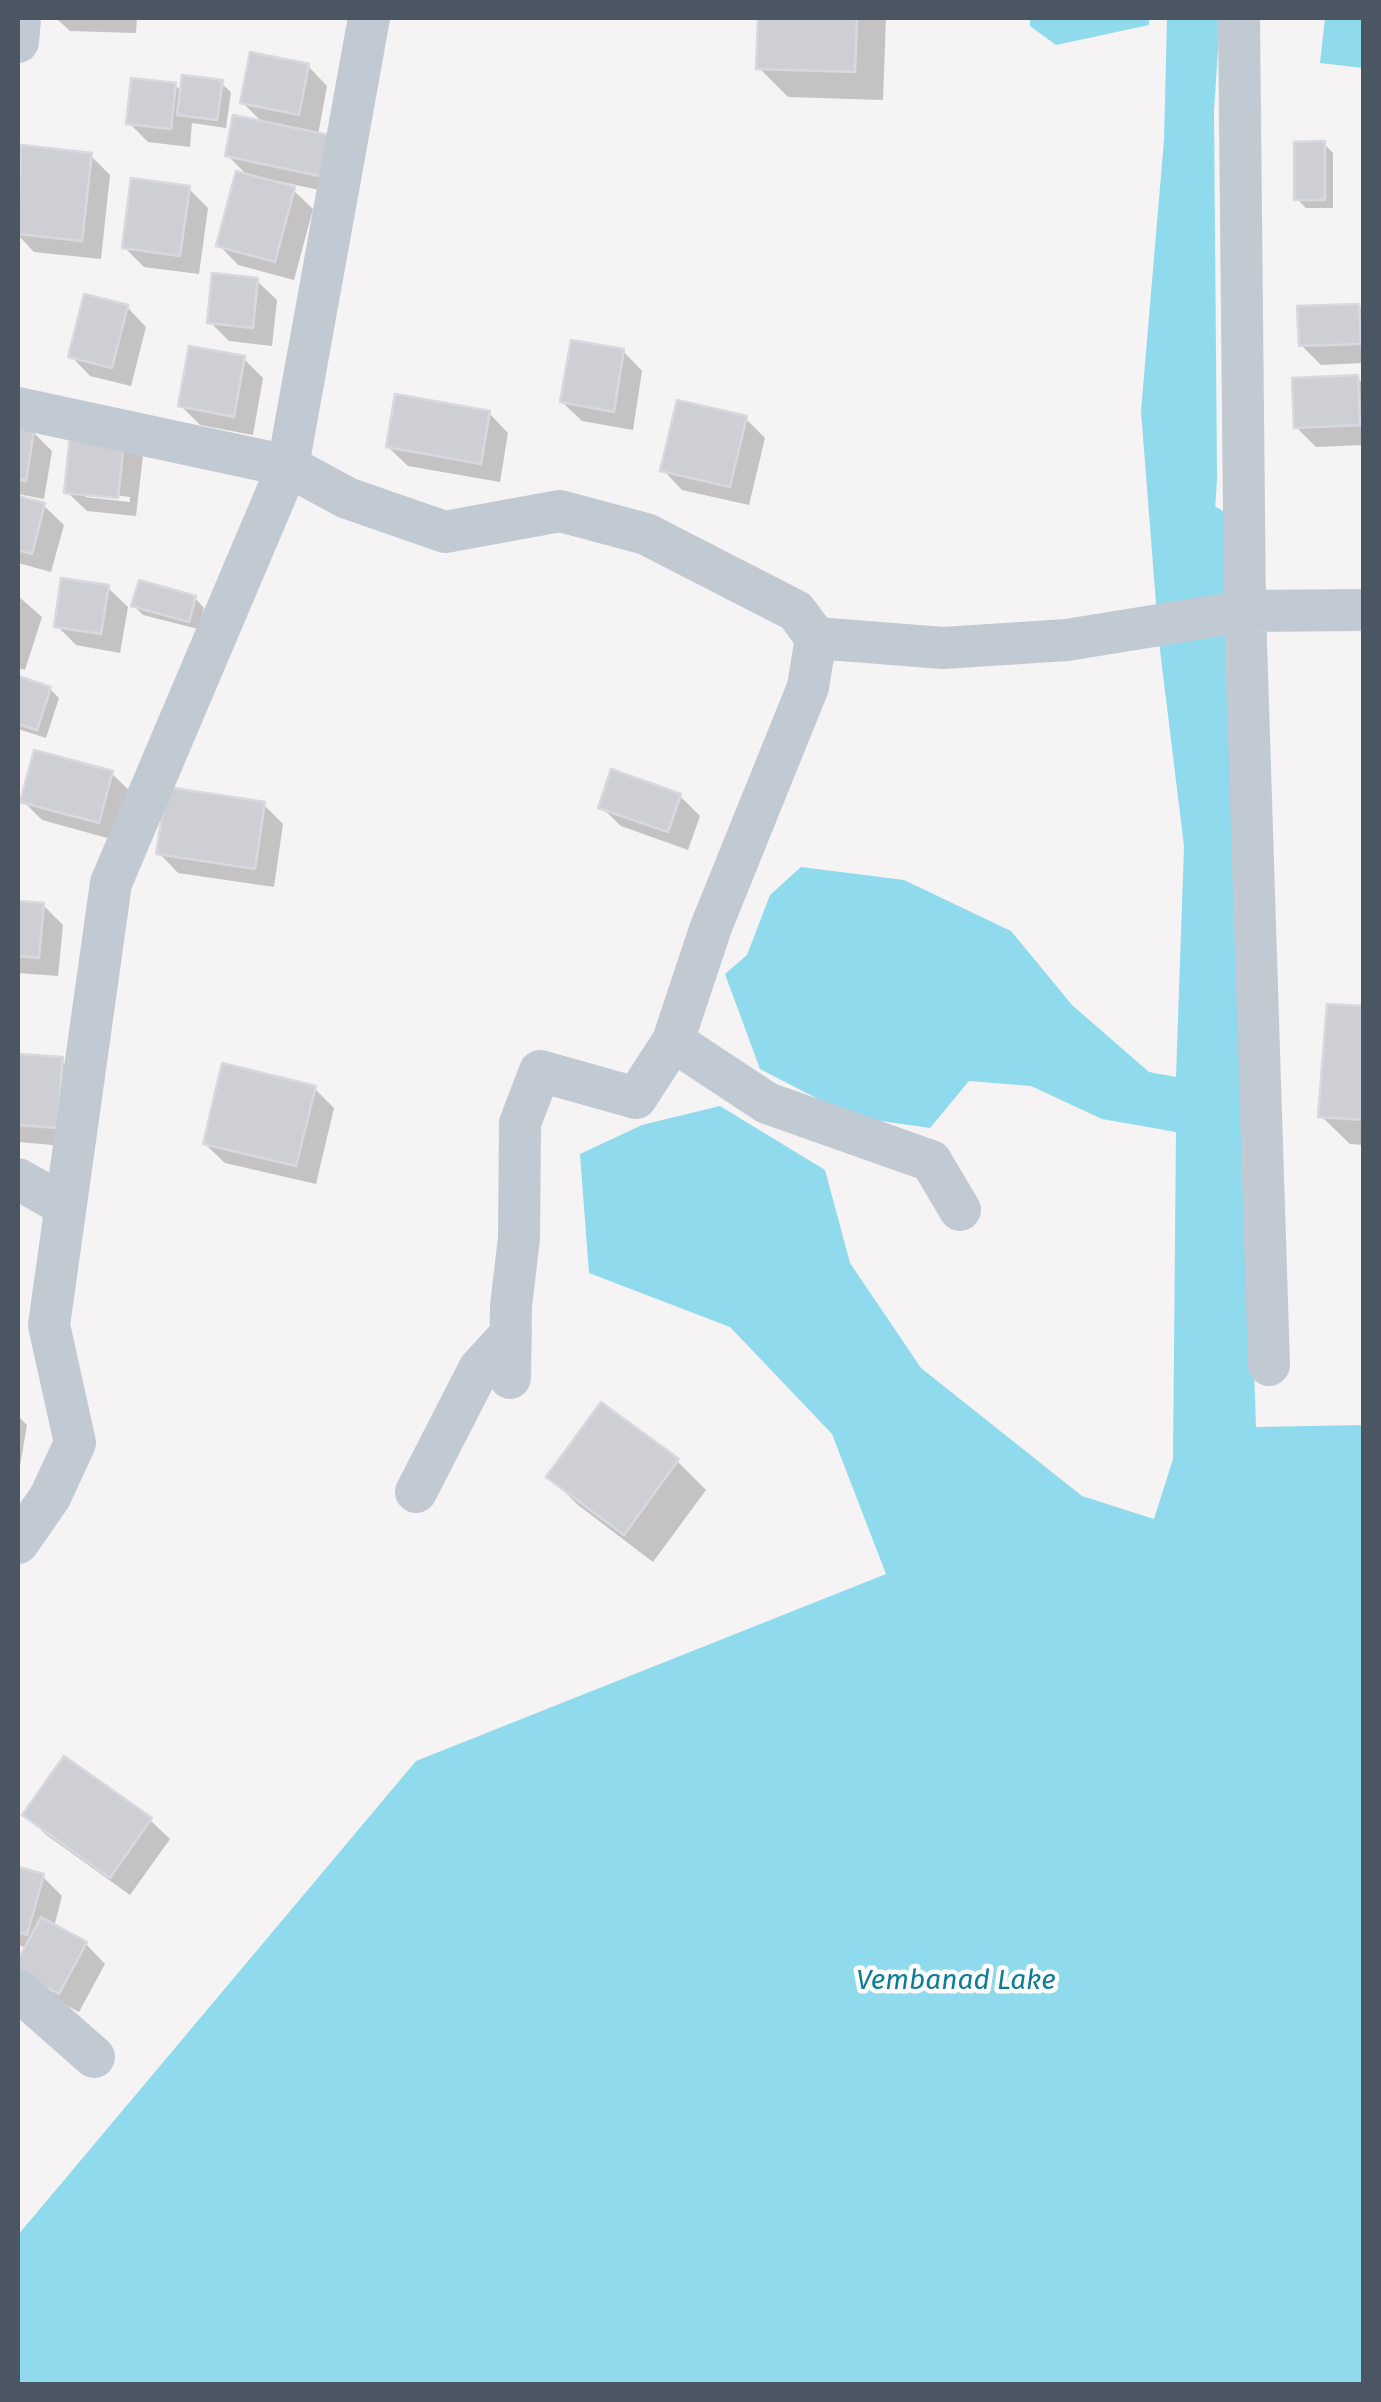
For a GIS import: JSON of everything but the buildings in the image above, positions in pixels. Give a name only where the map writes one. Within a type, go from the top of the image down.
[{"type":"street","points":[[18,42],[20,18]]},
{"type":"street","points":[[18,1543],[50,1497],[75,1443],[49,1325],[111,883],[288,466],[369,18]]},
{"type":"street","points":[[1240,18],[1239,612],[1268,1365]]},
{"type":"street","points":[[18,408],[288,466],[346,498],[445,532],[560,511],[646,534],[796,611],[816,638],[808,688],[711,927],[673,1041],[636,1098],[540,1071],[520,1123],[519,1238],[510,1378]]},
{"type":"street","points":[[816,638],[943,648],[1067,640],[1239,612],[1364,610]]},
{"type":"street","points":[[673,1041],[767,1104],[931,1161],[960,1210]]},
{"type":"street","points":[[18,1179],[64,1205]]},
{"type":"street","points":[[416,1492],[479,1369],[510,1334]]},
{"type":"street","points":[[18,1990],[94,2058]]},
{"type":"water","points":[[1030,18],[1149,18],[1149,25],[1056,45],[1030,26]]},
{"type":"water","name":"Vembanad Lake","points":[[1167,18],[1220,18],[1214,111],[1217,479],[1206,653],[1230,655],[1256,1427],[1363,1425],[1363,2384],[18,2384],[18,2235],[416,1761],[886,1574],[832,1434],[730,1327],[589,1273],[580,1154],[642,1125],[720,1106],[825,1170],[850,1263],[921,1368],[1082,1496],[1154,1519],[1173,1459],[1176,1132],[1102,1119],[1031,1086],[969,1081],[930,1128],[853,1117],[760,1069],[725,974],[747,955],[770,895],[801,867],[904,880],[1011,931],[1072,1005],[1149,1072],[1176,1077],[1184,846],[1159,642],[1141,411],[1164,140]]},
{"type":"water","points":[[1325,18],[1363,18],[1363,68],[1320,63]]},
{"type":"waterway","points":[[1208,528],[1214,713]]}]
